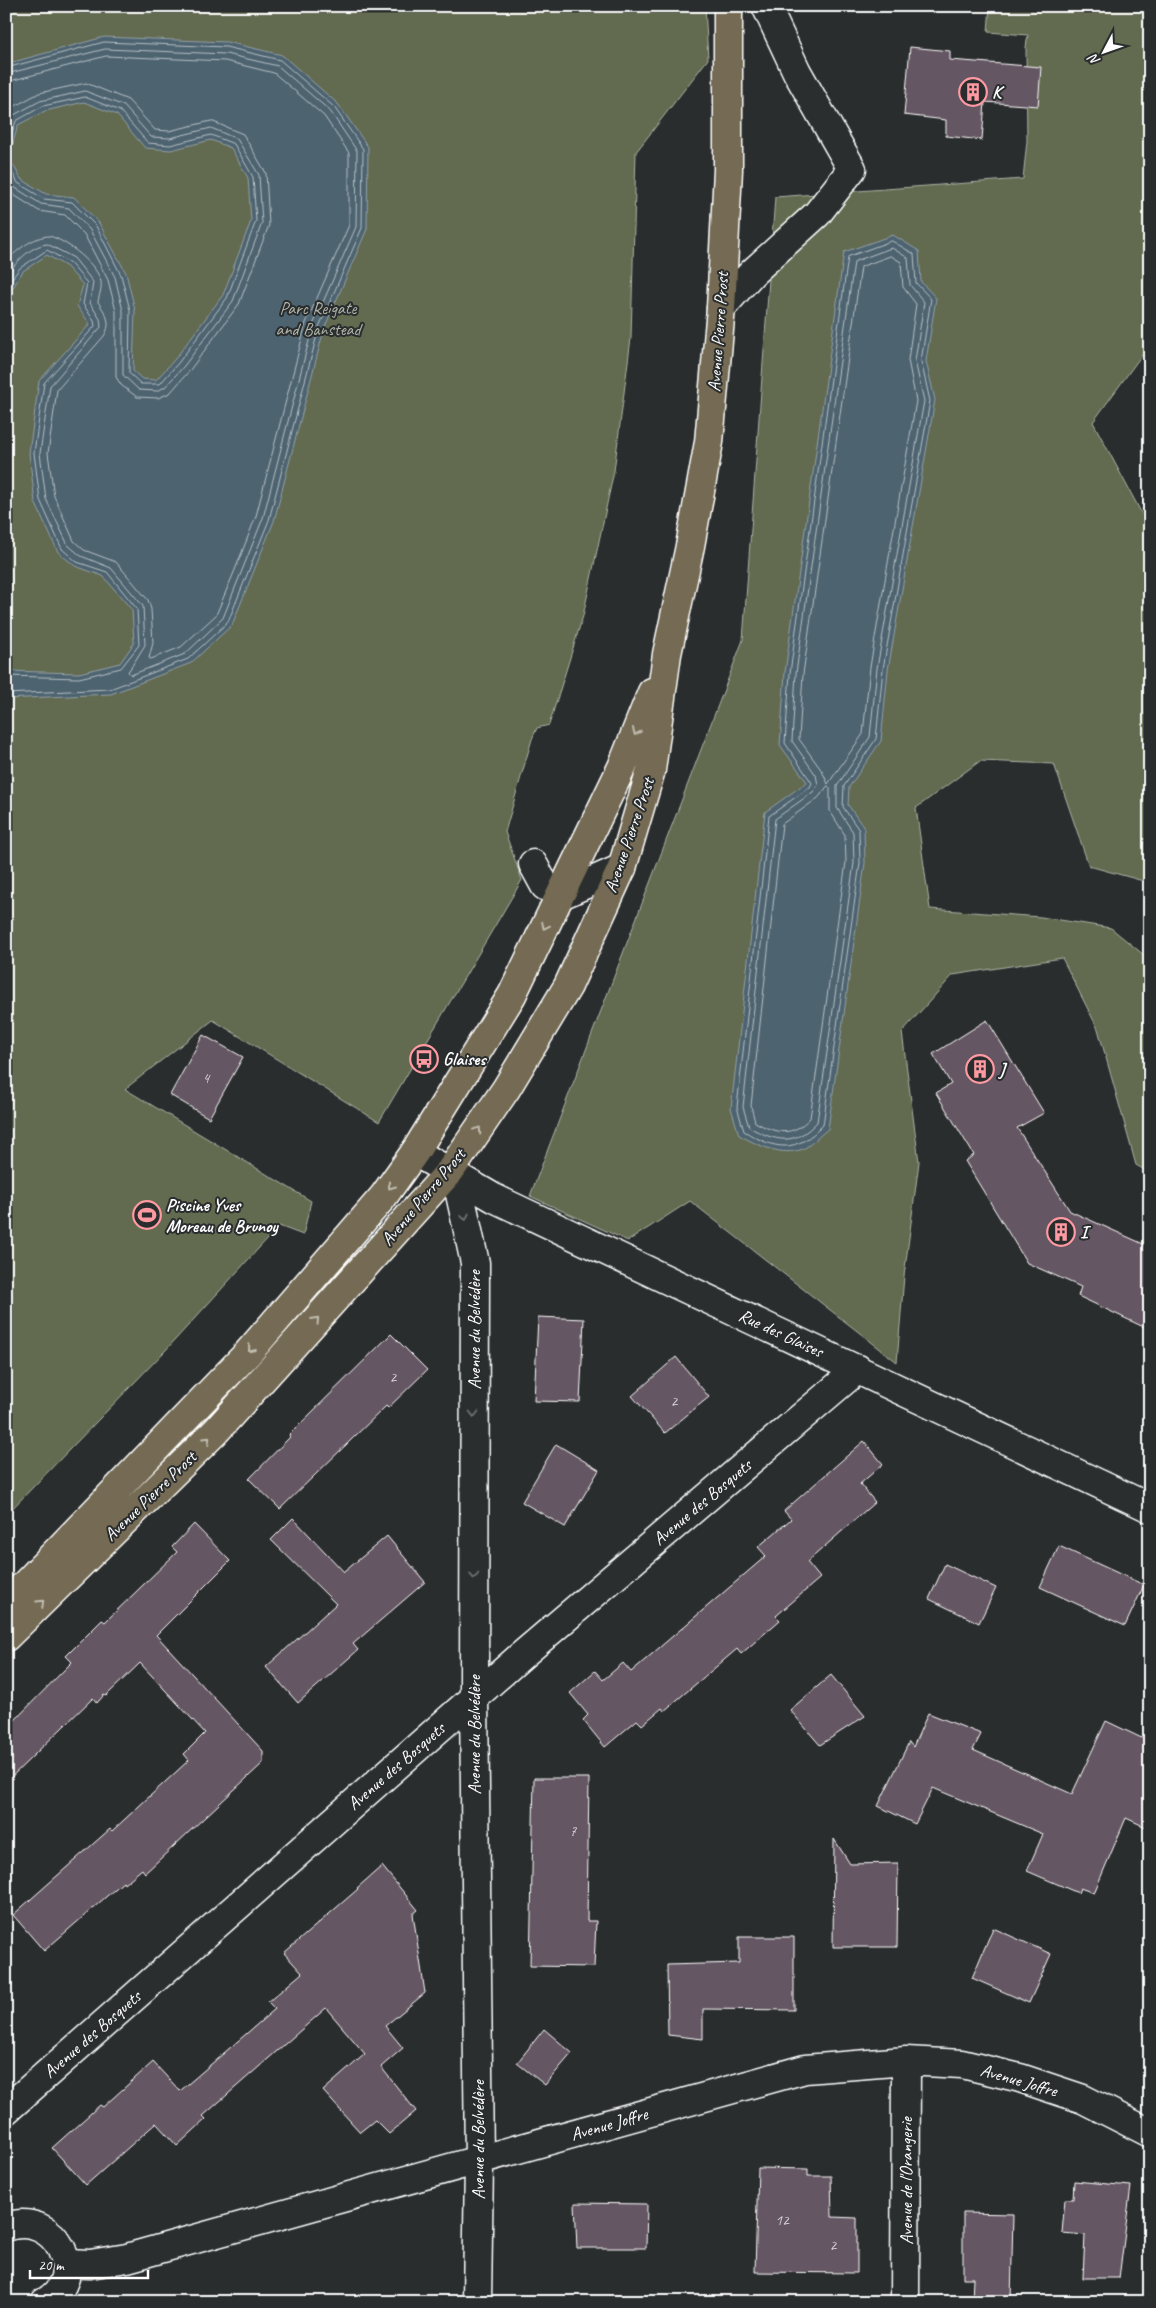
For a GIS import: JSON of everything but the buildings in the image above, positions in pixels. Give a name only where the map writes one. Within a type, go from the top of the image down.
[{"type":"main road","name":"Avenue Pierre Prost","points":[[6,1637],[216,1431],[450,1171],[506,1089],[568,986],[622,868],[651,770],[667,654],[690,546],[709,442],[722,308],[728,170],[728,6]]},
{"type":"main road","name":"Avenue Pierre Prost","points":[[6,1604],[247,1354],[383,1197],[416,1152],[512,995],[622,766],[667,654]]},
{"type":"street","points":[[722,308],[752,273],[817,214],[852,169],[797,72],[766,6]]},
{"type":"street","points":[[533,864],[545,886],[561,894],[622,868]]},
{"type":"street","name":"Rue des Glaises","points":[[416,1152],[494,1198],[1150,1508]]},
{"type":"street","name":"Avenue du Belvédère","points":[[450,1171],[460,1194],[475,1263],[474,1697],[479,2162],[477,2302]]},
{"type":"street","name":"Avenue des Bosquets","points":[[6,2110],[474,1697],[858,1369]]},
{"type":"street","name":"Avenue Joffre","points":[[66,2263],[90,2264],[127,2258],[806,2070],[906,2061],[962,2064],[1020,2078],[1083,2099],[1150,2133]]},
{"type":"street","name":"Avenue de l'Orangerie","points":[[905,2302],[906,2061]]},
{"type":"street","points":[[6,2227],[16,2223],[44,2228],[59,2243],[66,2263],[62,2283],[48,2301]]},
{"type":"green space","name":"Parc Reigate and Banstead","points":[[6,6],[705,6],[708,59],[636,152],[631,338],[614,471],[583,616],[549,725],[537,728],[532,739],[505,832],[522,880],[379,1122],[213,1020],[125,1089],[311,1201],[303,1235],[279,1226],[164,1352],[6,1515]]},
{"type":"green space","points":[[990,6],[1150,6],[1150,356],[1141,356],[1093,422],[1150,529],[1150,881],[1147,882],[1089,866],[1054,764],[980,761],[916,808],[930,909],[1041,917],[1111,928],[1150,960],[1150,1173],[1136,1165],[1098,1029],[1062,958],[953,975],[902,1032],[919,1162],[904,1276],[897,1362],[690,1201],[628,1241],[530,1196],[743,640],[775,197],[1023,179],[1027,141],[1026,47],[1028,35],[988,32]]},
{"type":"water","points":[[104,37],[227,42],[282,55],[338,104],[368,147],[367,229],[324,329],[274,521],[232,625],[191,663],[111,694],[6,699],[6,671],[79,673],[120,663],[134,643],[132,610],[103,576],[75,566],[58,552],[35,502],[29,453],[39,381],[90,324],[77,306],[83,285],[67,267],[47,255],[23,271],[12,289],[6,291],[6,64]],"holes":[[[84,102],[117,115],[145,148],[171,150],[211,140],[231,148],[248,178],[251,221],[223,295],[175,359],[156,380],[142,379],[133,371],[135,310],[126,273],[99,223],[74,197],[46,194],[21,179],[9,157],[18,125],[45,111]]]},
{"type":"water","points":[[893,235],[919,251],[921,282],[936,298],[926,361],[935,400],[888,670],[881,741],[849,787],[848,805],[864,828],[865,863],[828,1129],[803,1149],[786,1152],[770,1149],[739,1135],[731,1108],[765,812],[807,782],[780,745],[785,672],[844,252]]},
{"type":"place","name":"K","points":[[973,92]]},
{"type":"place","name":"Glaises","points":[[424,1059]]},
{"type":"place","name":"J","points":[[980,1069]]},
{"type":"place","name":"Piscine Yves Moreau de Brunoy","points":[[147,1215]]},
{"type":"place","name":"I","points":[[1061,1232]]}]
